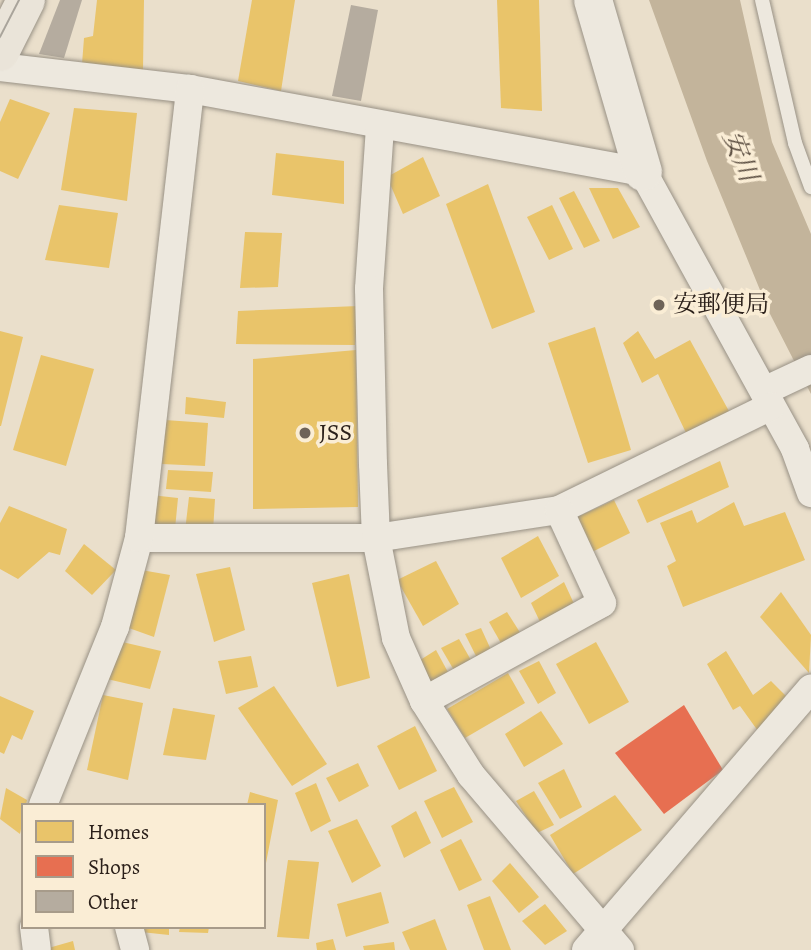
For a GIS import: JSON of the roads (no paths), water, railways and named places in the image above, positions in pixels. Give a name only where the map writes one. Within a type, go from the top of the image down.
[{"type":"main road","points":[[0,52],[26,0]]},
{"type":"street","points":[[593,0],[643,173],[769,394],[811,493]]},
{"type":"street","points":[[0,67],[190,89],[380,127],[643,173]]},
{"type":"street","points":[[44,803],[115,627],[139,538],[190,89]]},
{"type":"street","points":[[380,127],[369,289],[376,538],[396,638],[424,701],[471,775],[604,944],[811,688]]},
{"type":"street","points":[[139,538],[376,538],[559,510],[811,369]]},
{"type":"street","points":[[424,701],[602,603],[559,510]]},
{"type":"street","points":[[34,929],[37,950]]},
{"type":"street","points":[[130,929],[135,950]]},
{"type":"lane","points":[[762,0],[795,144],[811,187]]},
{"type":"water","name":"安川","points":[[649,0],[740,0],[772,142],[811,234],[811,394],[769,312],[707,161]]},
{"type":"tram line","points":[[0,37],[19,0]]},
{"type":"place","name":"安郵便局","points":[[659,305]]},
{"type":"place","name":"JSS","points":[[305,433]]}]
